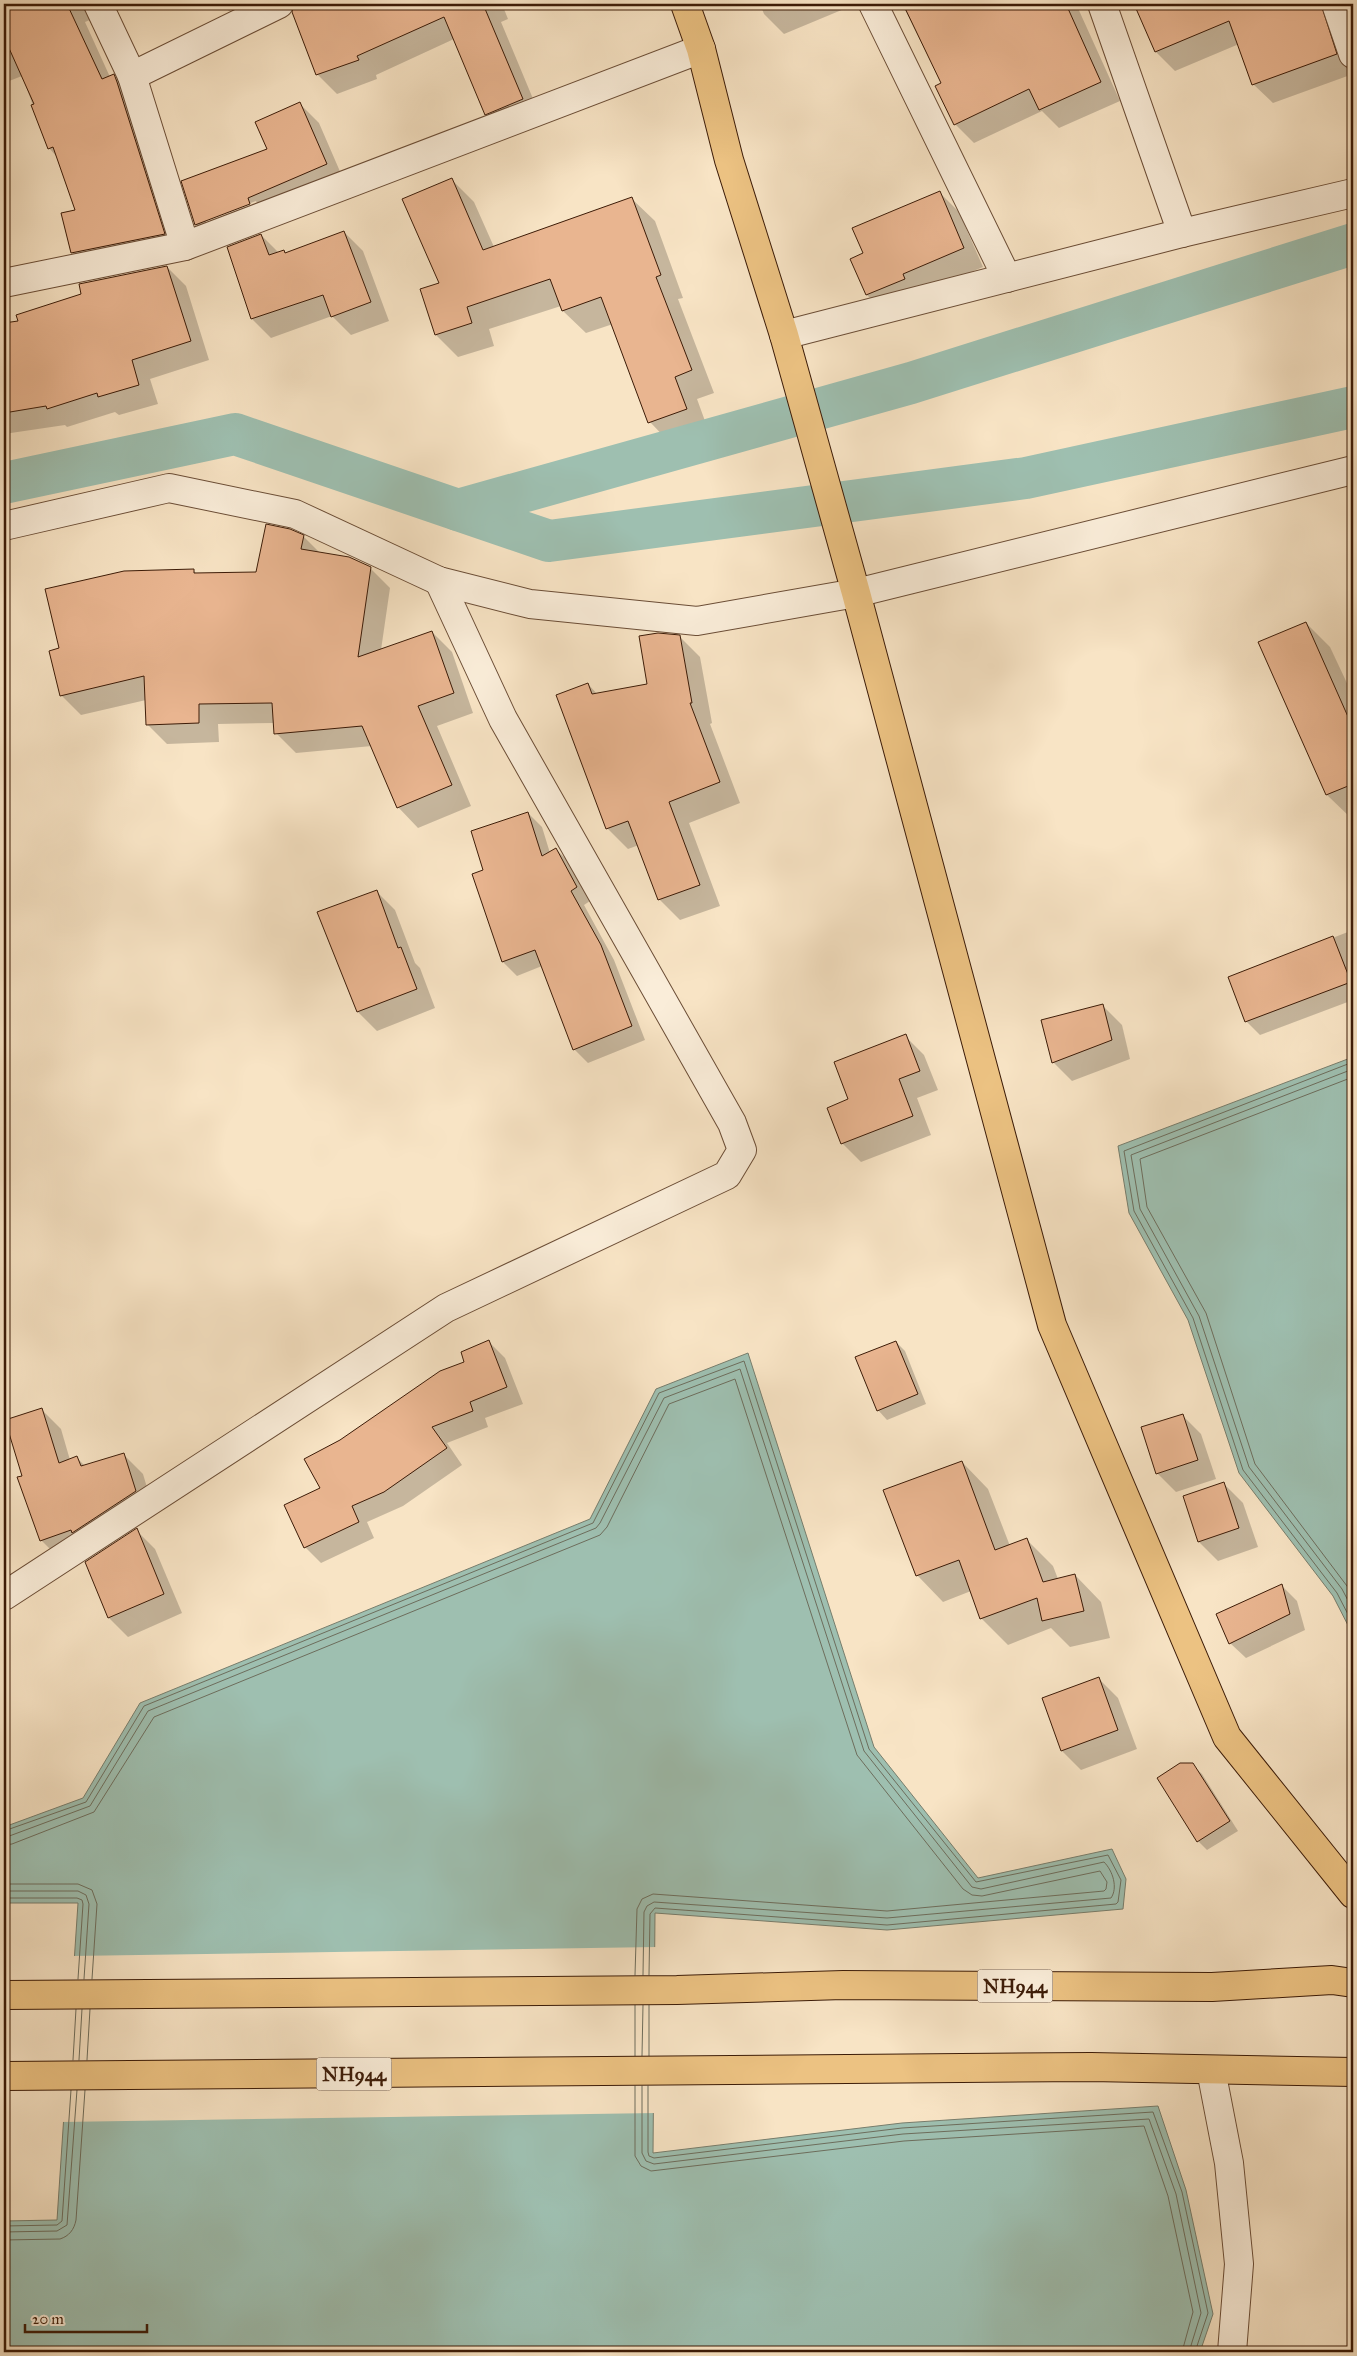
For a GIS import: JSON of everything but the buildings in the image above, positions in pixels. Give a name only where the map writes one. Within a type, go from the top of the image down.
[{"type":"main road","points":[[685,4],[701,49],[729,160],[784,335],[856,593],[1052,1325],[1227,1737],[1353,1894]]},
{"type":"main road","name":"NH944","points":[[16,1995],[677,1990],[844,1985],[1212,1987],[1332,1980],[1353,1983]]},
{"type":"main road","name":"NH944","points":[[16,2076],[678,2072],[1091,2067],[1353,2072]]},
{"type":"street","points":[[98,4],[132,76],[185,246]]},
{"type":"street","points":[[132,76],[279,4]]},
{"type":"street","points":[[874,4],[1007,278]]},
{"type":"street","points":[[1102,4],[1182,233]]},
{"type":"street","points":[[1336,4],[1353,54]]},
{"type":"street","points":[[4,283],[185,246],[701,49]]},
{"type":"street","points":[[784,335],[1182,233],[1353,193]]},
{"type":"street","points":[[4,526],[169,488],[295,514],[439,581],[530,604],[696,621],[856,593],[1353,470]]},
{"type":"street","points":[[4,1596],[446,1308],[727,1176],[742,1150],[727,1114],[503,719],[439,581]]},
{"type":"street","points":[[1211,2070],[1229,2163],[1239,2264],[1232,2352]]},
{"type":"water","points":[[1353,1057],[1353,1635],[1333,1596],[1239,1473],[1188,1320],[1129,1213],[1118,1146]]},
{"type":"water","points":[[748,1353],[874,1747],[978,1878],[1112,1849],[1126,1879],[1123,1909],[887,1930],[655,1913],[653,2153],[902,2123],[1158,2106],[1186,2190],[1213,2314],[1200,2352],[4,2352],[4,2221],[57,2220],[78,1903],[4,1903],[4,1827],[83,1798],[140,1703],[590,1519],[656,1389]]},
{"type":"pier","points":[[657,1947],[656,2113],[61,2122],[72,1956]]},
{"type":"waterway","points":[[458,510],[911,383],[1353,244]]},
{"type":"waterway","points":[[4,483],[235,434],[549,541],[1026,478],[1353,407]]}]
